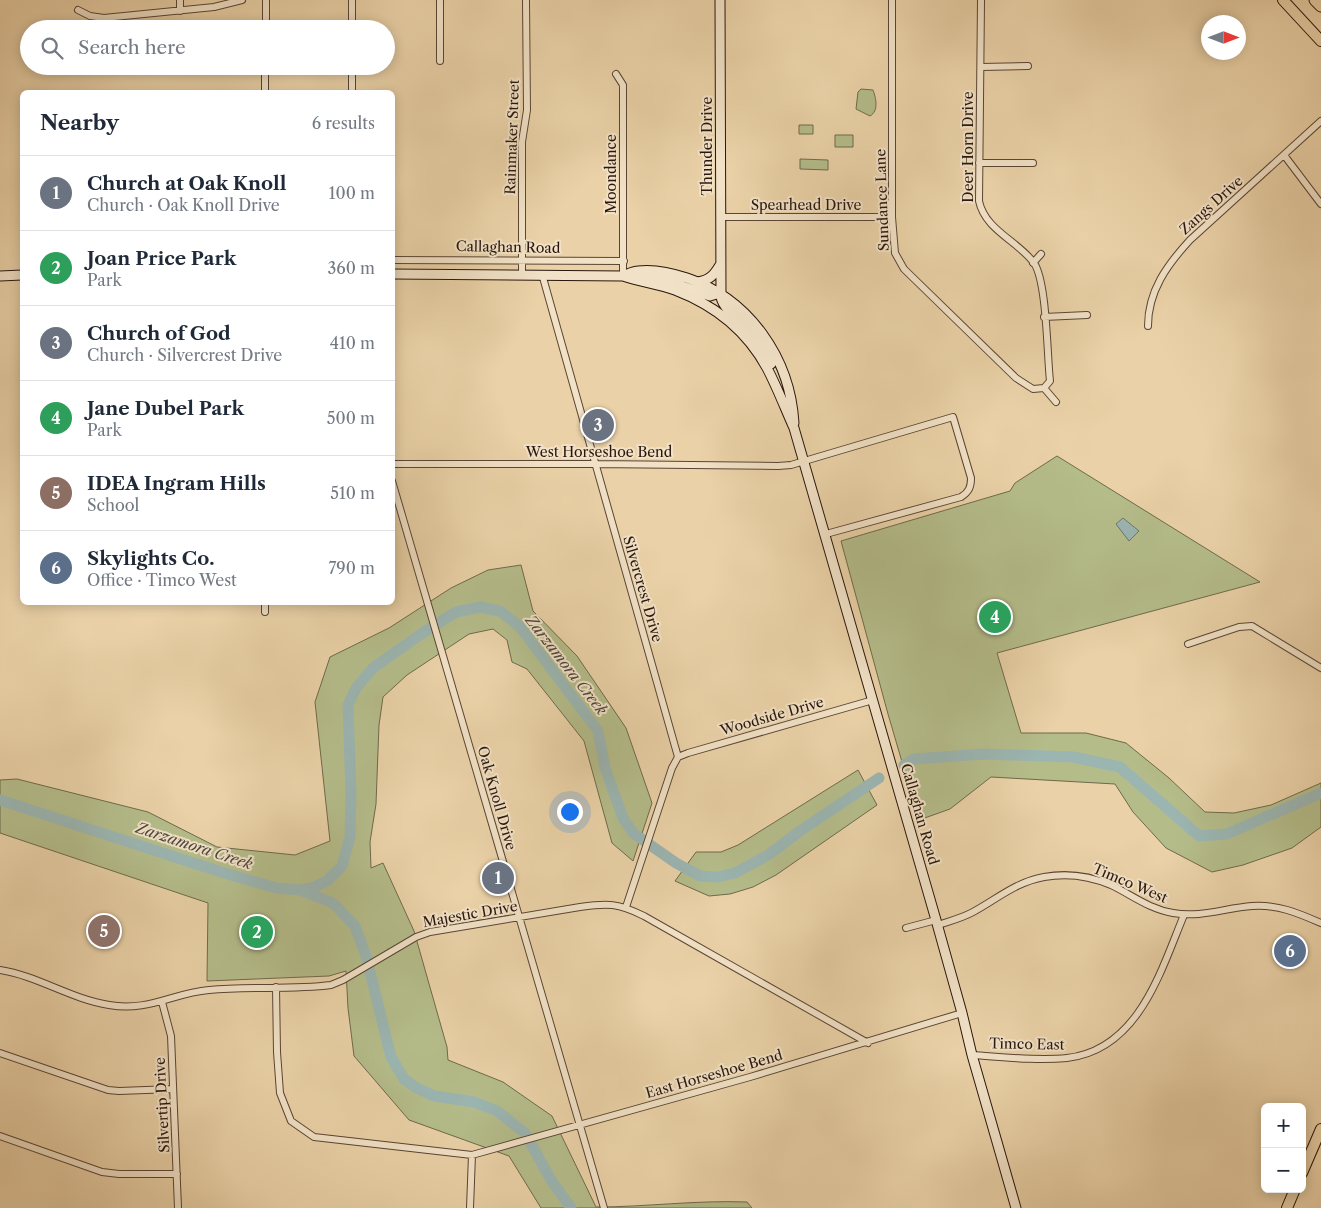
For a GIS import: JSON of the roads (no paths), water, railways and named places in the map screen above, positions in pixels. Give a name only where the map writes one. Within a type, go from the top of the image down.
[{"type":"highway","points":[[1315,0],[1321,6]]},
{"type":"main road","name":"Thunder Drive","points":[[720,0],[720,293]]},
{"type":"main road","points":[[1283,0],[1321,41]]},
{"type":"main road","points":[[697,282],[711,278],[720,265]]},
{"type":"main road","name":"Callaghan Road","points":[[627,277],[638,271],[681,276],[720,293],[748,316],[772,347],[782,370],[793,407],[794,428]]},
{"type":"main road","name":"Callaghan Road","points":[[395,274],[542,274],[627,277],[672,289],[710,307],[724,317],[755,349],[766,366],[794,428],[937,923],[972,1055],[1016,1208]]},
{"type":"main road","points":[[0,276],[20,275]]},
{"type":"main road","points":[[627,277],[639,276],[662,280],[685,286],[710,296],[720,293],[722,304],[742,322],[764,350],[781,387],[786,409]]},
{"type":"main road","points":[[1306,1164],[1321,1129]]},
{"type":"main road","points":[[1287,1208],[1293,1193]]},
{"type":"street","points":[[180,0],[180,11]]},
{"type":"street","points":[[78,10],[95,18],[214,7],[242,0]]},
{"type":"street","points":[[266,0],[266,20]]},
{"type":"street","points":[[352,0],[352,20]]},
{"type":"street","points":[[440,0],[440,60]]},
{"type":"street","name":"Rainmaker Street","points":[[522,275],[522,142],[527,110],[526,0]]},
{"type":"street","name":"Sundance Lane","points":[[892,0],[892,217],[895,253],[904,269],[1016,378],[1033,389],[1044,388]]},
{"type":"street","name":"Deer Horn Drive","points":[[982,0],[979,200],[983,214],[1033,263],[1042,284],[1050,381],[1044,388]]},
{"type":"street","points":[[981,67],[1028,66]]},
{"type":"street","name":"Moondance","points":[[616,74],[623,85],[624,261],[627,277]]},
{"type":"street","points":[[265,75],[265,90]]},
{"type":"street","points":[[352,75],[352,90]]},
{"type":"street","name":"Zangs Drive","points":[[1148,326],[1148,314],[1155,290],[1172,259],[1190,240],[1321,121]]},
{"type":"street","points":[[1284,155],[1321,204]]},
{"type":"street","points":[[979,162],[1033,163]]},
{"type":"street","name":"Spearhead Drive","points":[[720,218],[892,217]]},
{"type":"street","points":[[1033,263],[1041,254]]},
{"type":"street","name":"Callaghan Road","points":[[395,260],[624,261]]},
{"type":"street","name":"Silvercrest Drive","points":[[542,274],[678,757]]},
{"type":"street","points":[[1044,318],[1087,315]]},
{"type":"street","points":[[1044,388],[1056,402]]},
{"type":"street","name":"West Horseshoe Bend","points":[[395,464],[778,466],[804,461],[953,417],[971,478],[971,484],[966,494],[961,497],[826,534]]},
{"type":"street","name":"Oak Knoll Drive","points":[[395,491],[604,1207]]},
{"type":"street","points":[[265,605],[265,612]]},
{"type":"street","points":[[1188,644],[1239,627],[1252,626],[1321,668]]},
{"type":"street","name":"Woodside Drive","points":[[678,757],[873,700]]},
{"type":"street","points":[[626,907],[672,768],[678,757]]},
{"type":"street","name":"Timco West","points":[[906,928],[937,923],[974,912],[1002,893],[1022,883],[1046,876],[1060,875],[1096,879],[1153,908],[1184,915],[1213,913],[1241,907],[1264,906],[1294,911],[1321,922]]},
{"type":"street","name":"Majestic Drive","points":[[0,970],[107,1005],[140,1006],[162,1002],[198,991],[331,985],[352,975],[416,937],[430,932],[605,904],[626,907],[868,1042]]},
{"type":"street","name":"Timco East","points":[[972,1055],[1046,1059],[1069,1058],[1089,1052],[1108,1042],[1130,1024],[1145,1004],[1184,915]]},
{"type":"street","points":[[276,988],[280,1093],[291,1121],[314,1137],[472,1155],[470,1208]]},
{"type":"street","name":"Silvertip Drive","points":[[162,1002],[171,1036],[178,1208]]},
{"type":"street","name":"East Horseshoe Bend","points":[[472,1155],[962,1014]]},
{"type":"street","points":[[0,1053],[108,1090],[173,1089]]},
{"type":"street","points":[[0,1136],[102,1172],[119,1174],[177,1174]]},
{"type":"water","points":[[1123,518],[1139,531],[1129,541],[1116,524]]},
{"type":"waterway","name":"Zarzamora Creek","points":[[0,800],[276,888],[299,890],[312,888],[327,881],[342,866],[350,837],[351,793],[348,705],[356,688],[373,668],[421,634],[456,612],[480,607],[500,611],[520,627],[598,731],[605,768],[623,818],[633,833],[676,863],[700,876],[717,877],[735,873],[768,855],[879,778]]},
{"type":"waterway","name":"Zarzamora Creek","points":[[904,765],[914,759],[984,754],[1073,757],[1120,767],[1199,836],[1227,834],[1321,793]]},
{"type":"waterway","points":[[300,890],[333,903],[355,926],[366,956],[391,1057],[404,1079],[415,1087],[434,1096],[474,1102],[497,1111],[525,1133],[551,1180],[571,1208]]},
{"type":"place","name":"Church of God","points":[[598,425]]},
{"type":"place","name":"Jane Dubel Park","points":[[995,617]]},
{"type":"place","name":"Church at Oak Knoll","points":[[498,878]]},
{"type":"place","name":"IDEA Ingram Hills","points":[[104,931]]},
{"type":"place","name":"Joan Price Park","points":[[257,932]]},
{"type":"place","name":"Skylights Co.","points":[[1290,951]]}]
